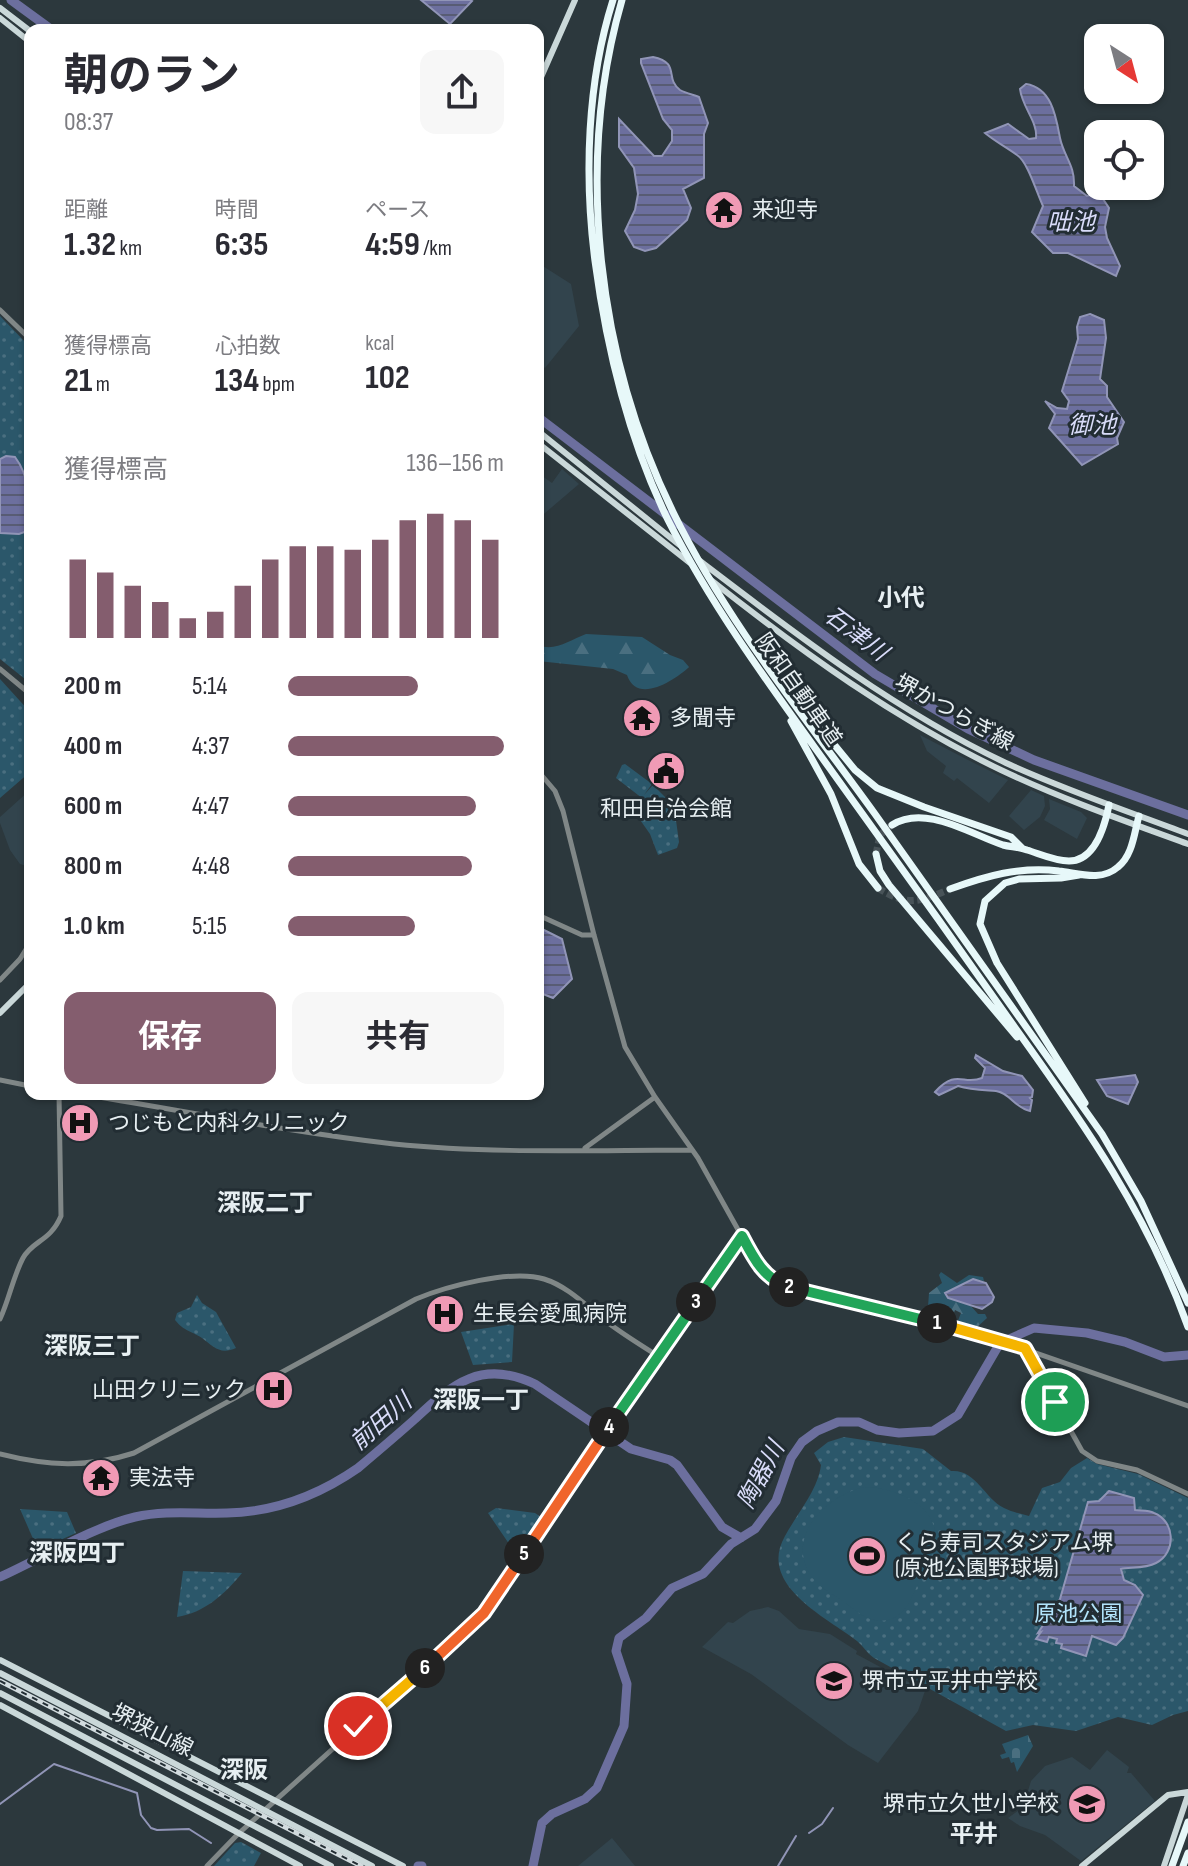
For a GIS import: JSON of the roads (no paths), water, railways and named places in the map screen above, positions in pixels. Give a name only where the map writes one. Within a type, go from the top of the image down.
[{"type":"highway","name":"阪和自動車道","points":[[613,0],[598,60],[594,97],[589,185],[592,235],[611,362],[674,515],[784,705],[1083,1122],[1135,1206],[1185,1307]]},
{"type":"highway","name":"阪和自動車道","points":[[622,0],[601,99],[597,186],[610,313],[632,418]]},
{"type":"highway","name":"阪和自動車道","points":[[755,654],[1102,1134],[1141,1201],[1185,1307],[1188,1327]]},
{"type":"highway","points":[[755,654],[865,781],[892,796],[1011,837],[1022,848]]},
{"type":"highway","points":[[784,705],[831,794],[859,864],[878,888]]},
{"type":"highway","points":[[892,825],[907,818],[925,818],[1007,846],[1058,860],[1077,860],[1093,847],[1109,805]]},
{"type":"highway","points":[[950,889],[984,877],[1018,870],[1097,876],[1117,869],[1132,845],[1139,816]]},
{"type":"highway","points":[[876,854],[880,871],[889,885],[1061,1092]]},
{"type":"highway","points":[[1079,875],[1019,879],[1005,883],[985,901],[980,924],[997,963],[1102,1134]]},
{"type":"highway","points":[[1172,1866],[1188,1822]]},
{"type":"highway","points":[[1183,1866],[1188,1853]]},
{"type":"main road","points":[[544,70],[575,0]]},
{"type":"main road","points":[[0,8],[24,27]]},
{"type":"main road","points":[[0,18],[18,23],[24,32]]},
{"type":"main road","name":"堺かつらぎ線","points":[[544,436],[733,586],[827,657],[877,690],[1006,763],[1188,834]]},
{"type":"main road","name":"堺かつらぎ線","points":[[544,448],[737,600],[881,704],[999,769],[1107,815],[1188,844]]},
{"type":"main road","points":[[0,1013],[24,989]]},
{"type":"main road","points":[[0,1660],[403,1866]]},
{"type":"main road","name":"堺狭山線","points":[[0,1673],[372,1866]]},
{"type":"main road","name":"堺狭山線","points":[[0,1693],[331,1866]]},
{"type":"main road","points":[[0,1705],[300,1866]]},
{"type":"main road","points":[[1082,1866],[1168,1795],[1188,1793],[1164,1866]]},
{"type":"street","points":[[0,310],[24,333]]},
{"type":"street","points":[[0,669],[24,689]]},
{"type":"street","points":[[544,778],[563,811],[625,1047],[655,1097],[693,1150],[760,1269],[784,1285],[992,1337],[1188,1406]]},
{"type":"street","points":[[544,918],[582,935],[594,935]]},
{"type":"street","points":[[0,980],[24,953]]},
{"type":"street","points":[[0,1080],[24,1085]]},
{"type":"street","points":[[583,1150],[655,1097]]},
{"type":"street","points":[[0,1319],[25,1254],[53,1232],[61,1216],[59,1100]]},
{"type":"street","points":[[116,1100],[394,1144],[693,1150]]},
{"type":"street","points":[[207,1866],[238,1834],[484,1613],[742,1236]]},
{"type":"street","points":[[0,1454],[29,1462],[69,1465],[134,1453],[416,1299],[451,1286],[522,1275],[545,1279],[570,1292],[612,1326],[658,1356]]},
{"type":"street","points":[[1025,1348],[1082,1451],[1097,1461],[1137,1470],[1188,1494]]},
{"type":"water","points":[[421,0],[470,0],[472,1],[450,24]]},
{"type":"water","points":[[653,57],[667,63],[673,81],[680,90],[699,97],[708,123],[704,134],[704,178],[683,189],[691,208],[687,220],[656,248],[645,251],[634,247],[625,231],[635,210],[638,194],[634,168],[619,147],[619,119],[654,156],[662,156],[672,141],[672,130],[663,119],[641,63],[641,59]]},
{"type":"water","name":"咄池","points":[[1026,84],[1042,91],[1047,97],[1073,172],[1074,186],[1084,194],[1084,200],[1104,200],[1109,208],[1105,227],[1120,266],[1116,276],[1068,253],[1053,253],[1032,232],[1043,206],[1028,171],[1017,155],[985,133],[1008,124],[1029,139],[1036,138],[1035,126],[1020,89]]},
{"type":"water","name":"御池","points":[[1090,314],[1104,320],[1106,338],[1100,379],[1107,386],[1107,397],[1124,422],[1117,438],[1118,444],[1082,465],[1049,428],[1055,414],[1045,401],[1057,408],[1067,409],[1069,401],[1062,391],[1078,339],[1077,327],[1080,317]]},
{"type":"water","points":[[15,457],[24,474],[24,532],[19,534],[0,533],[0,459]]},
{"type":"water","points":[[544,930],[562,939],[572,979],[553,998],[544,994]]},
{"type":"water","points":[[976,1055],[1003,1071],[1022,1076],[1033,1090],[1030,1111],[996,1091],[958,1086],[939,1095],[935,1092],[955,1079],[982,1078],[985,1068],[975,1058]]},
{"type":"water","points":[[1135,1075],[1138,1082],[1128,1104],[1107,1096],[1097,1080]]},
{"type":"water","points":[[973,1279],[986,1283],[994,1297],[992,1302],[982,1309],[948,1298],[945,1293]]},
{"type":"water","points":[[1109,1491],[1134,1498],[1135,1510],[1149,1511],[1161,1517],[1171,1537],[1168,1552],[1156,1563],[1121,1569],[1124,1580],[1135,1585],[1143,1595],[1123,1638],[1116,1645],[1092,1636],[1086,1656],[1061,1648],[1062,1644],[1056,1643],[1057,1639],[1049,1637],[1047,1642],[1036,1639],[1060,1599],[1088,1502],[1099,1501]]},
{"type":"waterway","name":"石津川","points":[[11,0],[44,24]]},
{"type":"waterway","name":"石津川","points":[[544,422],[875,674],[968,729],[1034,760],[1188,815]]},
{"type":"waterway","name":"陶器川","points":[[533,1866],[542,1823],[552,1814],[585,1799],[597,1788],[624,1726],[627,1684],[616,1651],[619,1638],[646,1618],[672,1588],[703,1574],[731,1544],[755,1529],[776,1501],[791,1458],[802,1442],[838,1422],[859,1422],[877,1430],[899,1433],[933,1431],[958,1415],[1000,1343],[1034,1328],[1087,1333],[1125,1342],[1164,1357],[1188,1355]]},
{"type":"waterway","name":"前田川","points":[[0,1577],[84,1536],[135,1517],[169,1513],[245,1512],[312,1494],[358,1468],[456,1386],[469,1379],[499,1374],[535,1384],[631,1449],[670,1460],[677,1465],[722,1527],[741,1538]]},
{"type":"waterway","points":[[0,1804],[54,1764],[137,1793],[141,1815],[151,1828],[189,1829],[211,1843]]},
{"type":"waterway","points":[[809,1833],[822,1824],[833,1808]]},
{"type":"waterway","points":[[778,1866],[796,1836]]},
{"type":"tunnel","points":[[876,854],[880,835],[892,825]]},
{"type":"tunnel","points":[[878,888],[906,900],[930,897],[950,889]]},
{"type":"railway","points":[[0,1681],[361,1866]]},
{"type":"place","name":"来迎寺","points":[[724,210]]},
{"type":"place","name":"多聞寺","points":[[642,718]]},
{"type":"place","name":"和田自治会館","points":[[666,771]]},
{"type":"place","name":"つじもと内科クリニック","points":[[80,1123]]},
{"type":"place","name":"生長会愛風病院","points":[[445,1314]]},
{"type":"place","name":"山田クリニック","points":[[274,1390]]},
{"type":"place","name":"実法寺","points":[[101,1478]]},
{"type":"place","name":"くら寿司スタジアム堺 (原池公園野球場)","points":[[867,1556]]},
{"type":"place","name":"堺市立平井中学校","points":[[834,1681]]},
{"type":"place","name":"堺市立久世小学校","points":[[1087,1804]]},
{"type":"district","name":"小代","points":[[901,598]]},
{"type":"district","name":"深阪二丁","points":[[265,1203]]},
{"type":"district","name":"深阪三丁","points":[[92,1346]]},
{"type":"district","name":"深阪一丁","points":[[481,1400]]},
{"type":"district","name":"深阪四丁","points":[[77,1553]]},
{"type":"district","name":"深阪","points":[[244,1770]]},
{"type":"district","name":"平井","points":[[974,1834]]},
{"type":"park label","name":"原池公園","points":[[1078,1614]]}]
